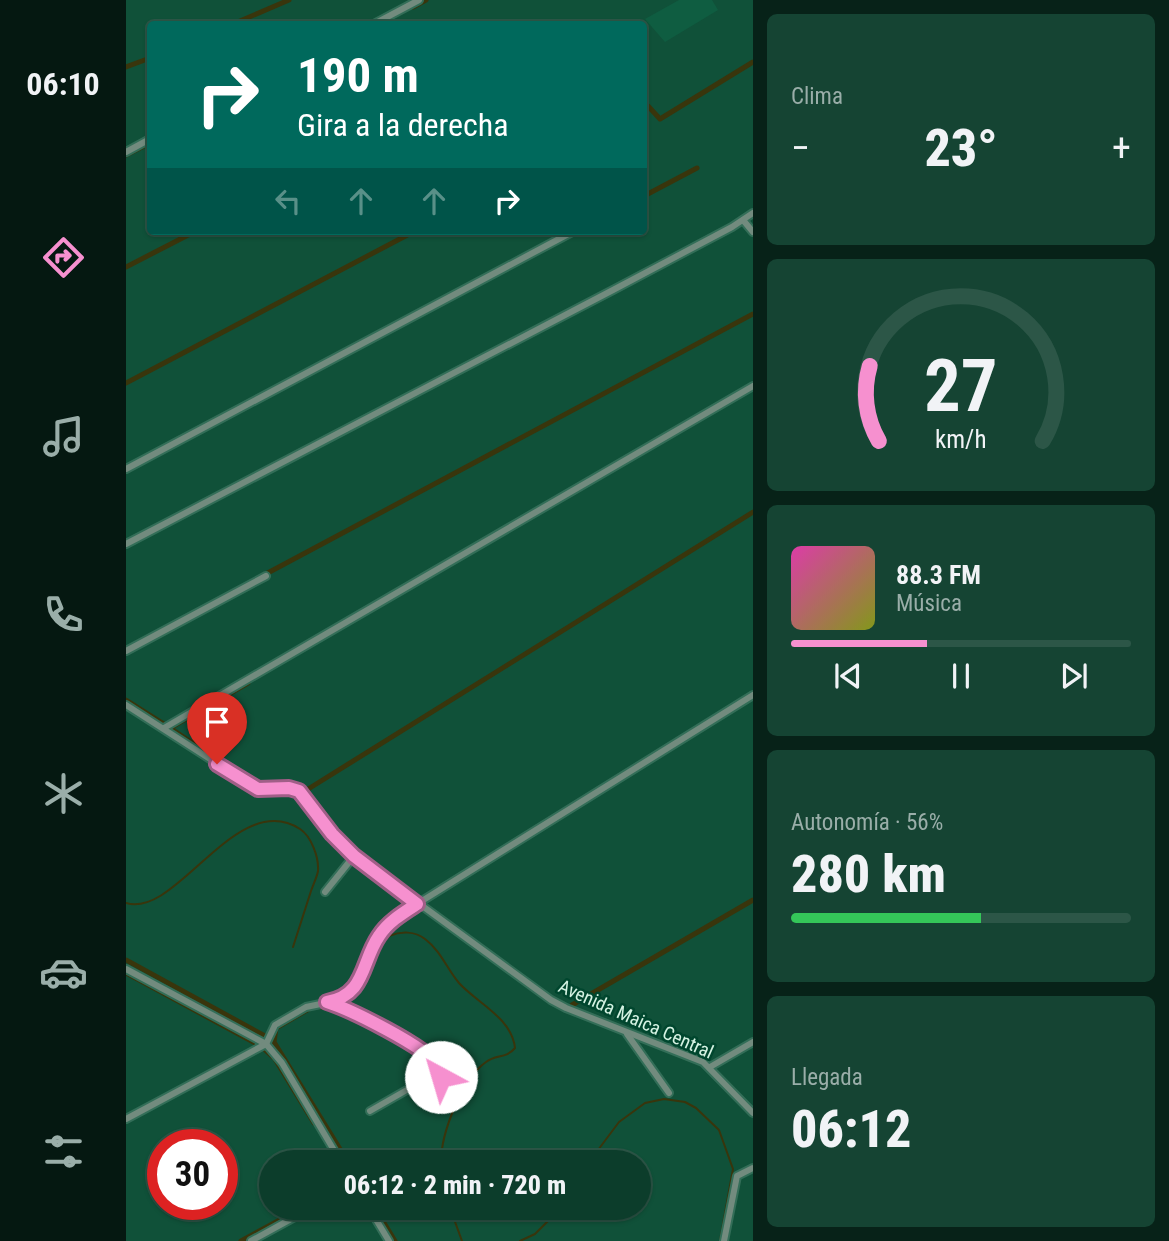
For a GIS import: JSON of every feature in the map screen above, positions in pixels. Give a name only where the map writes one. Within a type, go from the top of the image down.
[{"type":"street","points":[[380,21],[419,0]]},
{"type":"street","points":[[126,152],[147,141]]},
{"type":"street","points":[[126,544],[613,290],[752,213]]},
{"type":"street","points":[[743,220],[752,232]]},
{"type":"street","points":[[126,469],[566,235]]},
{"type":"street","points":[[164,728],[752,386]]},
{"type":"street","points":[[126,651],[265,576]]},
{"type":"street","points":[[126,1119],[266,1044],[275,1025],[306,1007],[340,1000],[352,990],[387,925],[752,695]]},
{"type":"street","name":"Avenida Maica Central","points":[[126,705],[258,789],[289,788],[299,791],[332,834],[354,856],[559,1005],[696,1059],[710,1067],[752,1113]]},
{"type":"street","points":[[325,892],[354,856]]},
{"type":"street","points":[[126,969],[266,1044],[282,1063],[334,1150]]},
{"type":"street","points":[[327,1002],[401,1038],[431,1059],[440,1071],[437,1102]]},
{"type":"street","points":[[626,1032],[669,1093]]},
{"type":"street","points":[[710,1067],[752,1042]]},
{"type":"street","points":[[370,1111],[440,1071]]},
{"type":"street","points":[[724,1241],[737,1176],[752,1168]]},
{"type":"street","points":[[251,1241],[289,1220]]},
{"type":"street","points":[[376,1220],[389,1241]]},
{"type":"shaded area","points":[[679,0],[712,0],[718,10],[665,42],[645,19]]},
{"type":"waterway","points":[[240,21],[289,0]]},
{"type":"waterway","points":[[413,7],[426,0]]},
{"type":"waterway","points":[[126,67],[147,59]]},
{"type":"waterway","points":[[647,106],[660,119],[753,62]]},
{"type":"waterway","points":[[126,155],[147,144]]},
{"type":"waterway","points":[[647,194],[697,168]]},
{"type":"waterway","points":[[126,267],[188,235]]},
{"type":"waterway","points":[[126,383],[407,235]]},
{"type":"waterway","points":[[262,576],[753,314]]},
{"type":"waterway","points":[[305,791],[753,512]]},
{"type":"waterway","points":[[248,683],[170,728],[248,780],[302,788]]},
{"type":"waterway","points":[[126,700],[164,724]]},
{"type":"waterway","points":[[126,903],[145,903],[166,892],[230,839],[253,826],[276,821],[304,832],[314,847],[318,865],[317,876],[293,947]]},
{"type":"waterway","points":[[572,1005],[753,900]]},
{"type":"waterway","points":[[352,997],[363,986],[384,941],[394,934],[412,933],[431,944],[459,983],[508,1028],[515,1048],[508,1054],[486,1062],[469,1081],[454,1108],[442,1150]]},
{"type":"waterway","points":[[126,960],[265,1036]]},
{"type":"waterway","points":[[126,973],[257,1044]]},
{"type":"waterway","points":[[339,1009],[314,1006],[276,1028],[274,1042],[341,1150]]},
{"type":"waterway","points":[[263,1048],[275,1059],[314,1123]]},
{"type":"waterway","points":[[598,1150],[619,1122],[645,1103],[664,1099],[685,1102],[696,1108],[719,1130],[733,1169],[720,1241]]},
{"type":"waterway","points":[[241,1241],[280,1220]]},
{"type":"waterway","points":[[382,1220],[395,1241]]},
{"type":"waterway","points":[[454,1220],[462,1241]]},
{"type":"waterway","points":[[520,1241],[535,1234],[549,1220]]},
{"type":"route","points":[[217,764],[258,789],[289,788],[299,791],[332,834],[354,856],[417,904],[387,925],[352,990],[340,1000],[327,1002],[371,1021],[401,1038],[436,1063],[441,1077]]}]
